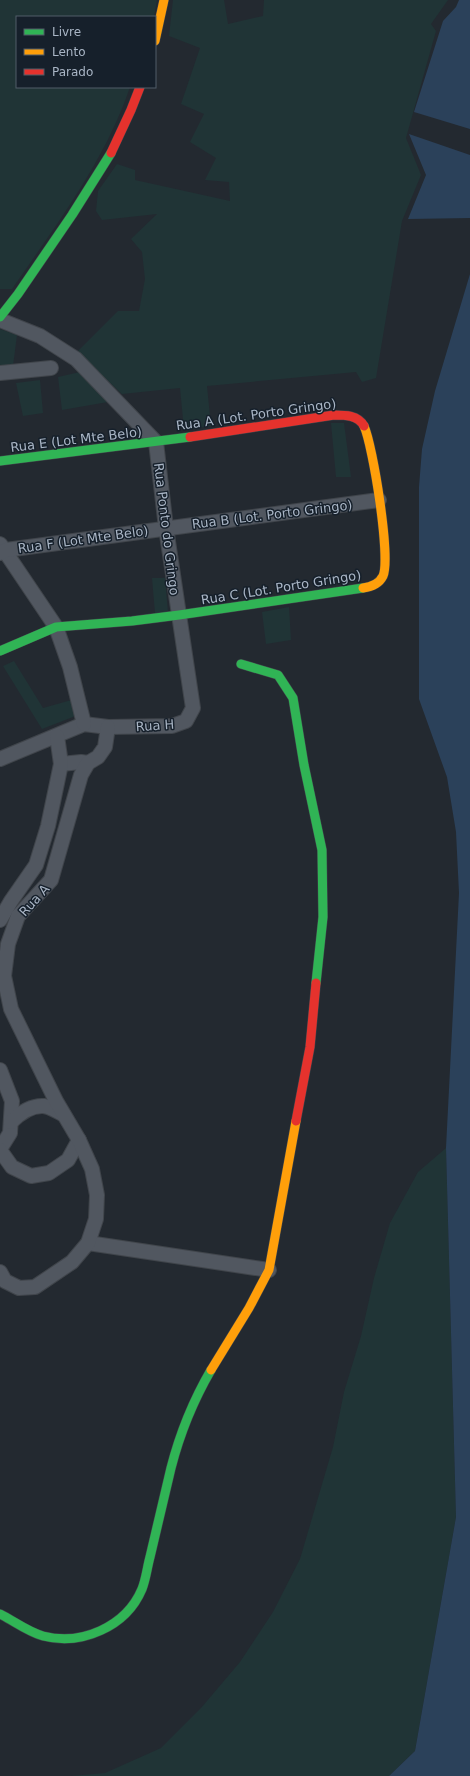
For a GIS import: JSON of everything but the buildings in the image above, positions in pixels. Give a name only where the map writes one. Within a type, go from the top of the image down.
[{"type":"street","points":[[156,37],[164,0]]},
{"type":"street","points":[[0,317],[70,220],[97,178],[124,126],[140,88]]},
{"type":"street","points":[[0,320],[40,336],[76,359],[156,442]]},
{"type":"street","points":[[0,373],[51,368]]},
{"type":"street","name":"Rua A (Lot. Porto Gringo)","points":[[156,442],[334,415],[344,415],[359,420],[366,429],[374,460],[379,500]]},
{"type":"street","name":"Rua E (Lot Mte Belo)","points":[[0,461],[156,442]]},
{"type":"street","name":"Rua Ponto do Gringo","points":[[156,442],[166,528],[194,708]]},
{"type":"street","name":"Rua B (Lot. Porto Gringo)","points":[[166,528],[379,500]]},
{"type":"street","name":"Rua C (Lot. Porto Gringo)","points":[[0,651],[56,627],[179,616],[368,587],[377,584],[383,577],[385,563],[379,500]]},
{"type":"street","name":"Rua F (Lot Mte Belo)","points":[[2,549],[166,528]]},
{"type":"street","points":[[0,759],[84,724],[70,667],[56,627],[2,549]]},
{"type":"street","points":[[0,1614],[43,1636],[70,1641],[103,1631],[126,1613],[141,1592],[175,1458],[187,1419],[214,1364],[257,1296],[269,1270],[310,1047],[323,917],[322,850],[304,765],[293,698],[278,675],[241,664]]},
{"type":"street","name":"Rua H","points":[[84,724],[108,727],[172,726],[186,721],[194,708]]},
{"type":"street","name":"Rua A","points":[[88,1243],[96,1219],[97,1195],[92,1169],[79,1140],[64,1115],[11,1009],[4,976],[8,944],[18,916],[51,880],[81,775],[88,764],[98,757],[105,747],[108,727]]},
{"type":"street","name":"Rua A","points":[[0,920],[10,901],[36,865],[48,826],[60,764],[57,736]]},
{"type":"street","points":[[60,764],[81,762],[88,764]]},
{"type":"street","points":[[0,1070],[12,1101],[10,1133],[0,1149],[12,1167],[31,1176],[49,1173],[68,1160],[79,1140]]},
{"type":"street","points":[[44,1106],[47,1082]]},
{"type":"street","points":[[12,1101],[28,1109]]},
{"type":"street","points":[[11,1122],[28,1109],[44,1106],[64,1115]]},
{"type":"street","points":[[0,1272],[5,1281],[19,1288],[34,1288],[72,1262],[88,1243],[269,1270]]},
{"type":"green space","points":[[0,0],[157,0],[154,16],[16,16],[16,88],[130,88],[120,114],[107,141],[78,192],[12,289],[0,289]]},
{"type":"green space","points":[[173,0],[224,0],[228,24],[263,16],[264,0],[448,0],[431,24],[436,31],[406,138],[421,175],[402,221],[376,378],[362,382],[356,372],[207,386],[211,426],[184,430],[180,388],[122,394],[77,352],[118,311],[139,311],[145,279],[142,252],[131,239],[157,214],[102,220],[96,211],[98,191],[117,164],[135,170],[135,180],[230,201],[229,182],[205,180],[216,158],[190,142],[204,114],[181,104],[200,48],[169,36]]},
{"type":"green space","points":[[0,329],[17,335],[13,366],[0,368]]},
{"type":"green space","points":[[80,372],[108,402],[62,410],[58,377]]},
{"type":"green space","points":[[40,380],[43,413],[23,416],[16,383]]},
{"type":"green space","points":[[331,423],[344,423],[351,477],[336,477]]},
{"type":"green space","points":[[152,578],[165,578],[168,612],[155,613]]},
{"type":"green space","points":[[289,607],[291,640],[266,644],[262,612]]},
{"type":"green space","points":[[14,661],[43,708],[75,699],[78,715],[42,729],[3,666]]},
{"type":"green space","points":[[446,1148],[456,1517],[415,1751],[389,1776],[71,1776],[105,1773],[161,1748],[201,1708],[240,1662],[273,1612],[300,1559],[333,1447],[344,1392],[361,1336],[374,1278],[390,1223],[418,1172]]},
{"type":"water","points":[[459,0],[470,0],[470,129],[414,112],[443,21],[456,7]]},
{"type":"water","points":[[409,134],[470,155],[470,218],[408,219],[426,175]]},
{"type":"water","points":[[470,274],[470,1776],[389,1776],[415,1751],[456,1517],[446,1148],[459,893],[456,832],[447,777],[419,699],[419,487],[422,449],[435,391]]},
{"type":"traffic: fast","points":[[0,317],[18,294],[72,215],[111,153]]},
{"type":"traffic: fast","points":[[0,461],[190,437]]},
{"type":"traffic: fast","points":[[0,651],[56,627],[132,621],[363,588]]},
{"type":"traffic: fast","points":[[241,664],[278,675],[293,698],[304,765],[322,850],[323,917],[316,983]]},
{"type":"traffic: fast","points":[[0,1614],[37,1634],[58,1638],[87,1636],[114,1623],[125,1614],[135,1602],[142,1589],[171,1468],[179,1442],[198,1393],[211,1370]]},
{"type":"traffic: slow","points":[[156,36],[164,0]]},
{"type":"traffic: slow","points":[[363,588],[372,586],[379,581],[383,576],[385,565],[385,548],[380,502],[372,455],[364,426]]},
{"type":"traffic: slow","points":[[211,1370],[249,1308],[269,1270],[296,1121]]},
{"type":"traffic: jam","points":[[111,153],[140,88]]},
{"type":"traffic: jam","points":[[190,437],[334,415],[355,418],[364,426]]},
{"type":"traffic: jam","points":[[296,1121],[310,1047],[316,983]]}]
